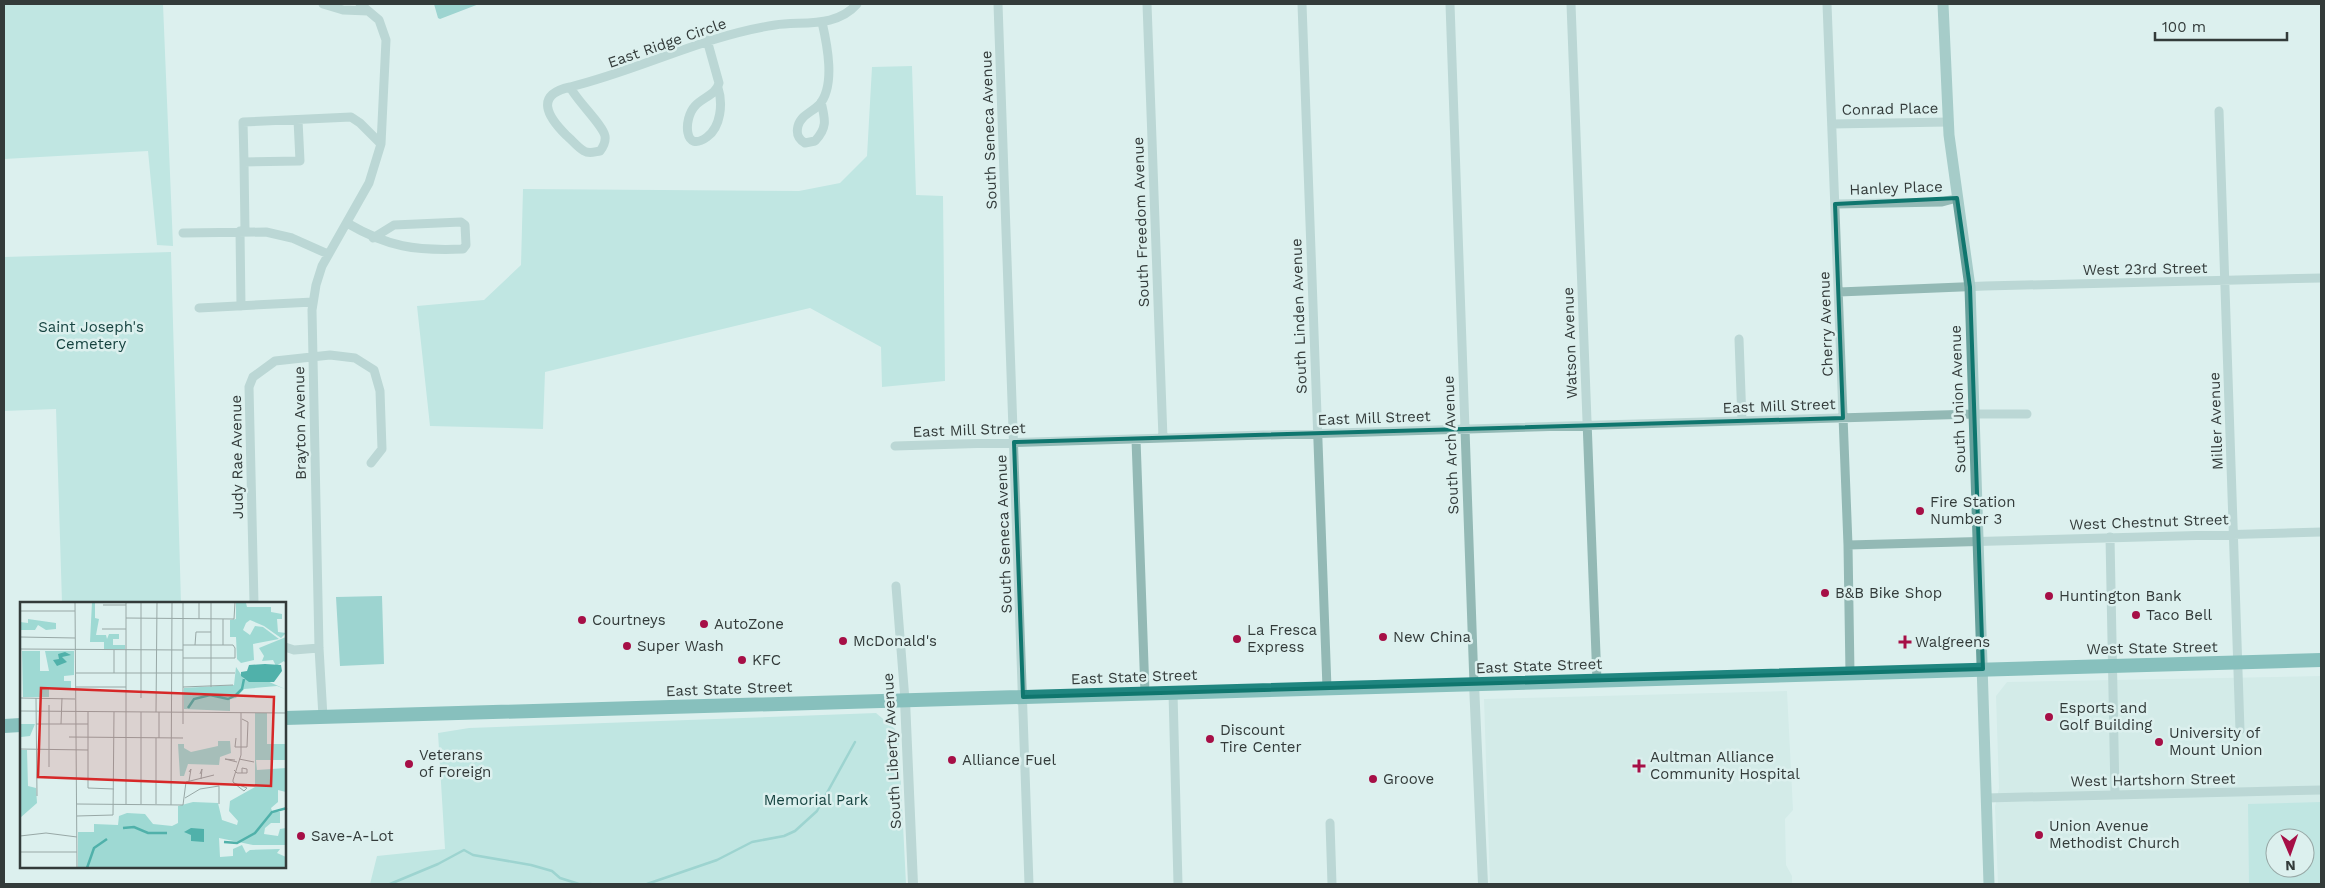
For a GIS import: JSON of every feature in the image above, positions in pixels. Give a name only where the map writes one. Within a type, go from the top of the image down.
[{"type":"highway","name":"West State Street","points":[[1983,669],[2321,660]]},
{"type":"highway","name":"East State Street","points":[[286,718],[1983,669]]},
{"type":"highway","points":[[4,726],[20,725]]},
{"type":"main road","name":"South Union Avenue","points":[[1943,4],[1948,122],[1970,287],[1989,884]]},
{"type":"street","points":[[323,4],[343,10],[368,11]]},
{"type":"street","name":"Brayton Avenue","points":[[323,717],[312,357],[313,302],[318,276],[328,254],[370,183],[382,144],[386,40],[379,20],[360,4]]},
{"type":"street","name":"East Ridge Circle","points":[[570,87],[576,98],[604,134],[605,142],[600,150],[593,152],[584,151],[551,119],[547,106],[550,97],[559,90],[570,87],[625,72],[707,40],[759,28],[822,22],[844,15],[857,4]]},
{"type":"street","name":"South Seneca Avenue","points":[[998,4],[1029,884]]},
{"type":"street","name":"South Freedom Avenue","points":[[1147,4],[1163,438]]},
{"type":"street","name":"South Linden Avenue","points":[[1302,4],[1327,688]]},
{"type":"street","name":"South Arch Avenue","points":[[1450,4],[1483,884]]},
{"type":"street","name":"Watson Avenue","points":[[1572,4],[1596,680]]},
{"type":"street","name":"Cherry Avenue","points":[[1827,4],[1848,545],[1850,674]]},
{"type":"street","points":[[820,102],[827,82],[829,59],[822,22]]},
{"type":"street","points":[[707,40],[718,77],[720,110],[715,128],[706,138],[700,141],[693,140],[686,130],[688,117],[695,106],[718,88]]},
{"type":"street","name":"Miller Avenue","points":[[2219,111],[2240,730]]},
{"type":"street","points":[[241,306],[243,122],[351,117],[382,144]]},
{"type":"street","points":[[244,162],[300,161],[298,120]]},
{"type":"street","name":"Conrad Place","points":[[1832,124],[1948,122]]},
{"type":"street","name":"Hanley Place","points":[[1835,204],[1942,202],[1958,198]]},
{"type":"street","points":[[347,223],[373,238],[410,248],[434,250],[463,249],[466,245],[466,225],[461,222],[394,225],[373,238]]},
{"type":"street","points":[[183,233],[243,231],[285,236],[328,254]]},
{"type":"street","name":"West 23rd Street","points":[[1839,292],[2321,278]]},
{"type":"street","points":[[199,308],[313,302]]},
{"type":"street","points":[[1740,339],[1742,421]]},
{"type":"street","name":"Judy Rae Avenue","points":[[254,602],[249,388],[253,377],[275,360],[330,355],[355,358],[374,370],[380,391],[382,449],[371,463]]},
{"type":"street","name":"East Mill Street","points":[[895,446],[1465,428],[2027,414]]},
{"type":"street","points":[[1136,439],[1145,693]]},
{"type":"street","name":"West Chestnut Street","points":[[1848,545],[2321,532]]},
{"type":"street","points":[[2110,537],[2115,795]]},
{"type":"street","name":"South Liberty Avenue","points":[[896,586],[905,700],[913,884]]},
{"type":"street","points":[[286,647],[294,650],[320,648]]},
{"type":"street","points":[[1173,693],[1178,884]]},
{"type":"street","name":"West Hartshorn Street","points":[[1986,798],[2321,790]]},
{"type":"street","points":[[1330,822],[1332,884]]},
{"type":"highlighted area","points":[[1957,198],[1970,287],[1983,669],[1023,697],[1014,442],[1843,418],[1835,204]]},
{"type":"shaded area","points":[[434,4],[479,4],[440,19]]},
{"type":"shaded area","points":[[382,596],[384,664],[340,666],[336,597]]},
{"type":"shaded area","name":"University of Mount Union","points":[[2321,676],[2321,884],[1998,884],[1995,807],[1999,788],[1996,696],[2007,682]]},
{"type":"shaded area","name":"Aultman Alliance Community Hospital","points":[[1787,691],[1793,810],[1785,819],[1786,865],[1792,876],[1792,884],[1490,884],[1484,699]]},
{"type":"green space","points":[[4,4],[163,4],[173,246],[157,245],[148,151],[4,159]]},
{"type":"green space","points":[[912,66],[916,195],[943,196],[945,381],[882,387],[881,347],[810,308],[545,372],[543,429],[430,426],[417,306],[484,300],[521,265],[523,189],[799,191],[840,183],[867,156],[872,67]]},
{"type":"green space","name":"Saint Joseph's Cemetery","points":[[171,252],[181,602],[62,602],[56,409],[4,411],[4,257]]},
{"type":"green space","name":"Memorial Park","points":[[876,713],[895,729],[899,745],[906,884],[370,884],[377,856],[445,849],[438,733],[469,728]]},
{"type":"green space","name":"University of Mount Union","points":[[2321,802],[2321,884],[2249,884],[2248,804]]},
{"type":"waterway","points":[[647,884],[717,860],[752,842],[784,836],[795,831],[817,811],[855,742]]},
{"type":"waterway","points":[[390,884],[438,864],[464,850],[473,855],[531,865],[552,871],[560,878],[579,884],[591,884]]},
{"type":"place","name":"Fire Station Number 3","points":[[1920,511]]},
{"type":"place","name":"B&B Bike Shop","points":[[1825,593]]},
{"type":"place","name":"Huntington Bank","points":[[2049,596]]},
{"type":"place","name":"Taco Bell","points":[[2136,615]]},
{"type":"place","name":"Courtneys","points":[[582,620]]},
{"type":"place","name":"AutoZone","points":[[704,624]]},
{"type":"place","name":"New China","points":[[1383,637]]},
{"type":"place","name":"La Fresca Express","points":[[1237,639]]},
{"type":"place","name":"McDonald's","points":[[843,641]]},
{"type":"place","name":"Walgreens","points":[[1905,642]]},
{"type":"place","name":"Super Wash","points":[[627,646]]},
{"type":"place","name":"KFC","points":[[742,660]]},
{"type":"place","name":"Esports and Golf Building","points":[[2049,717]]},
{"type":"place","name":"Discount Tire Center","points":[[1210,739]]},
{"type":"place","name":"University of Mount Union","points":[[2159,742]]},
{"type":"place","name":"Alliance Fuel","points":[[952,760]]},
{"type":"place","name":"Veterans of Foreign","points":[[409,764]]},
{"type":"place","name":"Aultman Alliance Community Hospital","points":[[1639,766]]},
{"type":"place","name":"Groove","points":[[1373,779]]},
{"type":"place","name":"Union Avenue Methodist Church","points":[[2039,835]]},
{"type":"place","name":"Save-A-Lot","points":[[301,836]]}]
